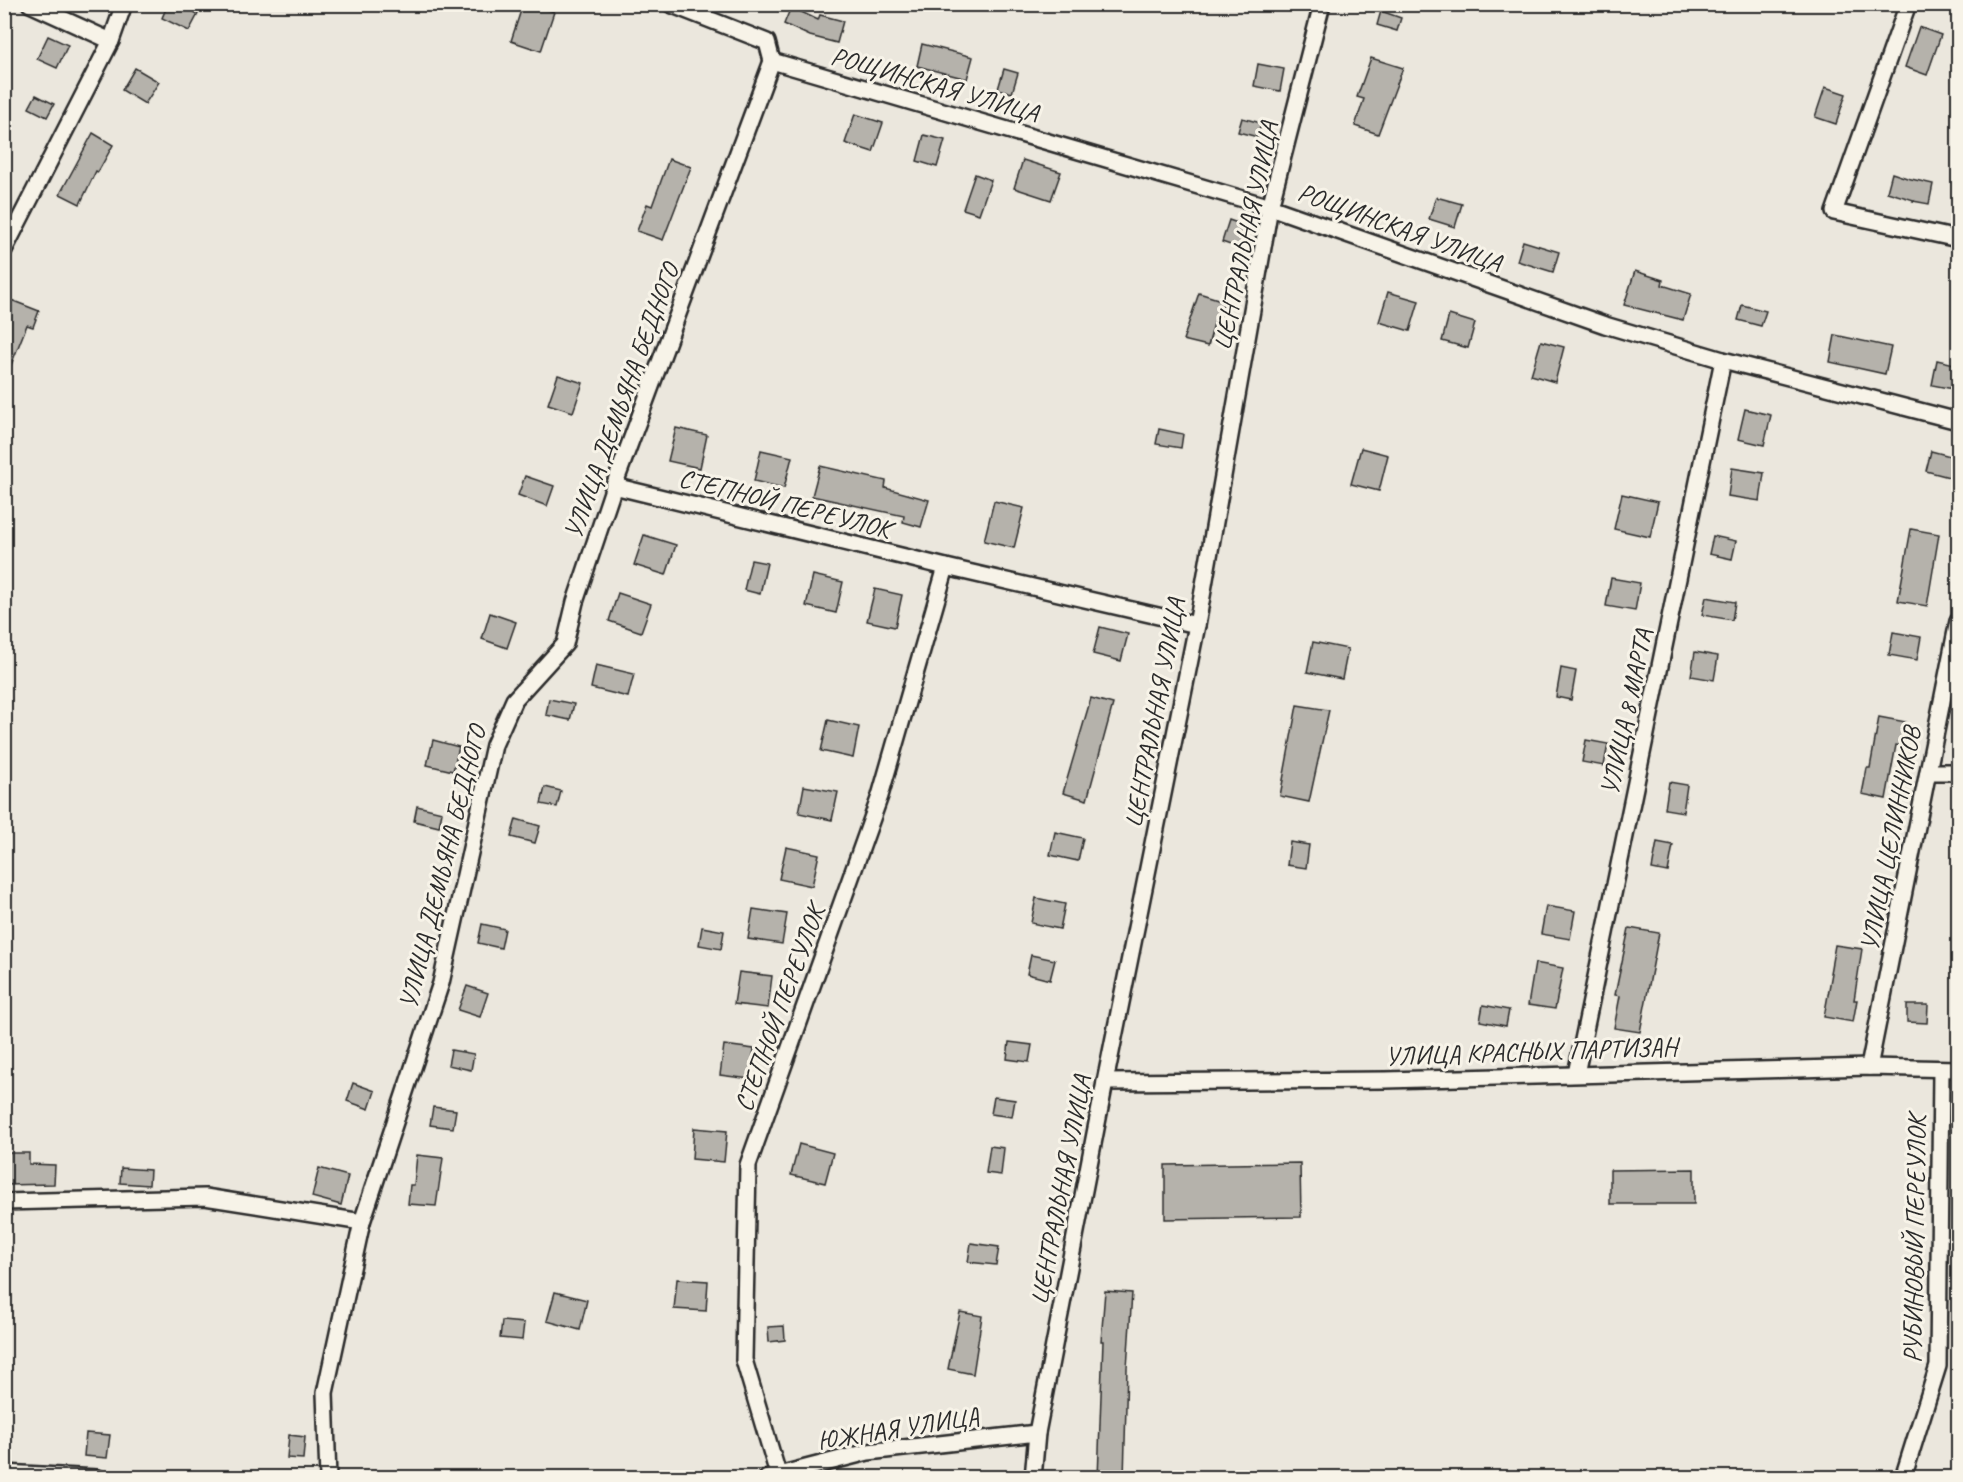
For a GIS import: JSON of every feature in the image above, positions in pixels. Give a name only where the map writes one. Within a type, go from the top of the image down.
[{"type":"street","points":[[30,4],[111,40]]},
{"type":"street","points":[[4,250],[111,40],[124,4]]},
{"type":"street","points":[[670,4],[767,42],[772,61]]},
{"type":"street","name":"ЦЕНТРАЛЬНАЯ УЛИЦА","points":[[1033,1478],[1037,1433],[1197,625],[1270,207],[1322,4]]},
{"type":"street","points":[[1908,4],[1834,212],[1959,239]]},
{"type":"street","name":"РОЩИНСКАЯ УЛИЦА","points":[[772,61],[1270,207],[1605,325],[1723,360],[1959,421]]},
{"type":"street","name":"УЛИЦА ДЕМЬЯНА БЕДНОГО","points":[[328,1478],[325,1393],[362,1222],[441,983],[494,745],[514,700],[565,644],[575,602],[614,486],[772,61]]},
{"type":"street","name":"УЛИЦА 8 МАРТА","points":[[1576,1074],[1723,360]]},
{"type":"street","name":"СТЕПНОЙ ПЕРЕУЛОК","points":[[614,486],[1197,625]]},
{"type":"street","name":"СТЕПНОЙ ПЕРЕУЛОК","points":[[773,1476],[744,1360],[748,1165],[880,796],[946,567]]},
{"type":"street","name":"УЛИЦА ЦЕЛИННИКОВ","points":[[1869,1067],[1959,621]]},
{"type":"street","points":[[1928,772],[1959,772]]},
{"type":"street","name":"УЛИЦА КРАСНЫХ ПАРТИЗАН","points":[[1105,1082],[1386,1080],[1869,1067],[1959,1069]]},
{"type":"street","name":"РУБИНОВЫЙ ПЕРЕУЛОК","points":[[1903,1478],[1938,1366],[1941,1069]]},
{"type":"street","points":[[4,1202],[205,1197],[362,1222]]},
{"type":"street","name":"ЮЖНАЯ УЛИЦА","points":[[773,1476],[868,1452],[1037,1433]]},
{"type":"street","points":[[4,1473],[98,1478]]},
{"type":"building","points":[[168,4],[178,4],[198,14],[189,31],[162,18]]},
{"type":"building","points":[[523,4],[532,4],[554,12],[541,51],[511,41]]},
{"type":"building","points":[[791,7],[818,20],[820,15],[843,21],[837,43],[810,36],[784,24]]},
{"type":"building","points":[[1381,11],[1401,18],[1397,31],[1377,25]]},
{"type":"building","points":[[1919,27],[1941,35],[1927,75],[1905,67]]},
{"type":"building","points":[[48,36],[68,45],[57,68],[37,59]]},
{"type":"building","points":[[922,44],[973,57],[967,79],[917,66]]},
{"type":"building","points":[[1371,58],[1403,68],[1378,134],[1355,126],[1364,99],[1357,97]]},
{"type":"building","points":[[1258,64],[1284,69],[1280,91],[1254,86]]},
{"type":"building","points":[[135,68],[159,82],[145,104],[122,90]]},
{"type":"building","points":[[1004,69],[1018,73],[1012,93],[998,89]]},
{"type":"building","points":[[1825,87],[1846,94],[1836,124],[1815,117]]},
{"type":"building","points":[[36,95],[54,104],[47,117],[29,108]]},
{"type":"building","points":[[855,114],[883,123],[873,152],[845,143]]},
{"type":"building","points":[[1242,118],[1261,123],[1258,137],[1238,132]]},
{"type":"building","points":[[93,133],[113,145],[98,172],[96,171],[80,204],[60,194]]},
{"type":"building","points":[[924,135],[945,140],[937,167],[917,161]]},
{"type":"building","points":[[669,159],[691,167],[663,240],[637,231],[647,204],[652,206]]},
{"type":"building","points":[[1023,160],[1061,172],[1051,200],[1014,188]]},
{"type":"building","points":[[1892,173],[1933,184],[1929,204],[1887,192]]},
{"type":"building","points":[[975,174],[991,180],[979,214],[963,209]]},
{"type":"building","points":[[1436,197],[1462,204],[1455,227],[1429,219]]},
{"type":"building","points":[[1229,220],[1246,226],[1239,248],[1222,242]]},
{"type":"building","points":[[1523,241],[1559,252],[1553,272],[1517,261]]},
{"type":"building","points":[[1635,271],[1663,280],[1662,285],[1691,294],[1683,320],[1624,305]]},
{"type":"building","points":[[1388,292],[1419,301],[1410,331],[1379,322]]},
{"type":"building","points":[[1199,293],[1224,301],[1218,321],[1215,320],[1208,346],[1183,340]]},
{"type":"building","points":[[11,300],[39,311],[33,327],[27,325],[5,380],[4,316]]},
{"type":"building","points":[[1742,305],[1766,311],[1761,326],[1738,320]]},
{"type":"building","points":[[1449,315],[1475,323],[1468,348],[1442,341]]},
{"type":"building","points":[[1835,335],[1891,347],[1885,374],[1830,362]]},
{"type":"building","points":[[1541,341],[1564,347],[1555,382],[1531,375]]},
{"type":"building","points":[[1937,360],[1959,365],[1959,390],[1932,385]]},
{"type":"building","points":[[558,375],[583,383],[573,412],[548,404]]},
{"type":"building","points":[[1745,409],[1771,415],[1764,445],[1738,439]]},
{"type":"building","points":[[676,428],[707,435],[700,468],[668,461]]},
{"type":"building","points":[[1159,429],[1183,434],[1181,448],[1156,444]]},
{"type":"building","points":[[1361,448],[1388,455],[1379,491],[1351,484]]},
{"type":"building","points":[[761,450],[792,457],[784,488],[754,481]]},
{"type":"building","points":[[1931,451],[1958,458],[1953,478],[1926,471]]},
{"type":"building","points":[[820,466],[886,481],[885,488],[929,500],[921,527],[903,522],[904,516],[812,496]]},
{"type":"building","points":[[1732,468],[1764,473],[1760,501],[1728,496]]},
{"type":"building","points":[[525,476],[554,486],[547,506],[518,495]]},
{"type":"building","points":[[1622,494],[1658,502],[1650,537],[1614,529]]},
{"type":"building","points":[[994,501],[1024,508],[1014,548],[984,541]]},
{"type":"building","points":[[1911,529],[1939,534],[1927,606],[1898,601]]},
{"type":"building","points":[[644,535],[676,545],[666,575],[634,565]]},
{"type":"building","points":[[1713,536],[1736,541],[1732,559],[1709,554]]},
{"type":"building","points":[[751,560],[767,563],[760,594],[744,590]]},
{"type":"building","points":[[813,575],[843,582],[836,613],[806,606]]},
{"type":"building","points":[[1611,578],[1640,583],[1635,611],[1606,606]]},
{"type":"building","points":[[875,589],[902,595],[895,627],[867,621]]},
{"type":"building","points":[[618,593],[651,604],[641,632],[609,621]]},
{"type":"building","points":[[1706,597],[1735,602],[1732,620],[1702,615]]},
{"type":"building","points":[[490,613],[516,622],[507,648],[482,639]]},
{"type":"building","points":[[1100,627],[1128,634],[1121,661],[1093,654]]},
{"type":"building","points":[[1893,632],[1921,637],[1917,660],[1889,655]]},
{"type":"building","points":[[1313,642],[1348,649],[1342,679],[1307,672]]},
{"type":"building","points":[[1695,652],[1718,656],[1714,680],[1691,676]]},
{"type":"building","points":[[596,665],[634,674],[628,697],[591,688]]},
{"type":"building","points":[[1561,668],[1576,671],[1571,700],[1556,697]]},
{"type":"building","points":[[1091,698],[1113,704],[1087,800],[1063,793]]},
{"type":"building","points":[[549,699],[574,704],[570,720],[546,715]]},
{"type":"building","points":[[1297,705],[1329,710],[1309,802],[1280,796]]},
{"type":"building","points":[[1879,717],[1906,722],[1902,746],[1896,745],[1886,799],[1862,794],[1867,768],[1870,768]]},
{"type":"building","points":[[828,720],[859,727],[853,758],[821,751]]},
{"type":"building","points":[[433,740],[459,747],[453,771],[427,765]]},
{"type":"building","points":[[1586,740],[1608,744],[1604,766],[1582,762]]},
{"type":"building","points":[[1669,782],[1687,785],[1683,812],[1665,809]]},
{"type":"building","points":[[804,786],[838,792],[832,820],[799,813]]},
{"type":"building","points":[[545,787],[561,791],[557,807],[541,804]]},
{"type":"building","points":[[417,806],[442,812],[439,827],[414,821]]},
{"type":"building","points":[[516,819],[540,826],[535,843],[511,837]]},
{"type":"building","points":[[1055,832],[1083,838],[1078,861],[1050,855]]},
{"type":"building","points":[[1290,842],[1309,845],[1306,868],[1287,865]]},
{"type":"building","points":[[1657,842],[1673,845],[1668,872],[1652,869]]},
{"type":"building","points":[[786,847],[819,854],[812,886],[779,879]]},
{"type":"building","points":[[1036,898],[1065,904],[1060,929],[1031,923]]},
{"type":"building","points":[[1546,906],[1575,911],[1570,939],[1541,934]]},
{"type":"building","points":[[753,909],[787,914],[782,944],[748,939]]},
{"type":"building","points":[[482,924],[505,929],[501,948],[478,943]]},
{"type":"building","points":[[702,927],[724,931],[721,949],[699,945]]},
{"type":"building","points":[[1629,928],[1659,933],[1640,1032],[1614,1028],[1620,996],[1615,995]]},
{"type":"building","points":[[1835,945],[1862,949],[1853,1022],[1824,1017]]},
{"type":"building","points":[[1031,955],[1055,960],[1050,980],[1027,974]]},
{"type":"building","points":[[1535,963],[1563,968],[1555,1009],[1528,1005]]},
{"type":"building","points":[[739,972],[772,976],[768,1008],[734,1004]]},
{"type":"building","points":[[467,986],[488,993],[480,1017],[458,1010]]},
{"type":"building","points":[[1483,1005],[1509,1010],[1506,1026],[1480,1021]]},
{"type":"building","points":[[1907,1005],[1928,1005],[1927,1023],[1907,1022]]},
{"type":"building","points":[[1009,1042],[1032,1045],[1029,1062],[1007,1059]]},
{"type":"building","points":[[724,1045],[754,1049],[750,1079],[720,1075]]},
{"type":"building","points":[[451,1050],[474,1054],[471,1070],[448,1065]]},
{"type":"building","points":[[353,1083],[375,1091],[369,1109],[347,1101]]},
{"type":"building","points":[[994,1097],[1015,1100],[1012,1117],[991,1114]]},
{"type":"building","points":[[433,1107],[456,1110],[453,1128],[430,1125]]},
{"type":"building","points":[[694,1128],[727,1131],[724,1162],[692,1159]]},
{"type":"building","points":[[799,1144],[833,1153],[825,1183],[791,1175]]},
{"type":"building","points":[[990,1146],[1004,1148],[1001,1175],[986,1173]]},
{"type":"building","points":[[4,1153],[29,1153],[29,1164],[55,1165],[54,1184],[4,1185]]},
{"type":"building","points":[[417,1155],[443,1158],[436,1206],[408,1204],[410,1185],[414,1185]]},
{"type":"building","points":[[1300,1163],[1301,1217],[1165,1219],[1165,1165]]},
{"type":"building","points":[[121,1168],[150,1170],[149,1185],[120,1183]]},
{"type":"building","points":[[319,1168],[348,1176],[341,1205],[312,1197]]},
{"type":"building","points":[[1694,1169],[1694,1204],[1610,1204],[1610,1170]]},
{"type":"building","points":[[971,1243],[999,1247],[996,1265],[968,1262]]},
{"type":"building","points":[[677,1279],[708,1281],[706,1311],[674,1309]]},
{"type":"building","points":[[1105,1291],[1132,1293],[1124,1478],[1098,1478],[1103,1341],[1101,1341]]},
{"type":"building","points":[[555,1292],[587,1300],[580,1330],[547,1321]]},
{"type":"building","points":[[960,1312],[982,1316],[973,1374],[948,1369]]},
{"type":"building","points":[[502,1321],[524,1323],[522,1340],[500,1338]]},
{"type":"building","points":[[784,1326],[785,1340],[769,1342],[768,1327]]},
{"type":"building","points":[[86,1433],[110,1435],[107,1458],[84,1456]]},
{"type":"building","points":[[289,1435],[305,1437],[303,1459],[287,1458]]}]
